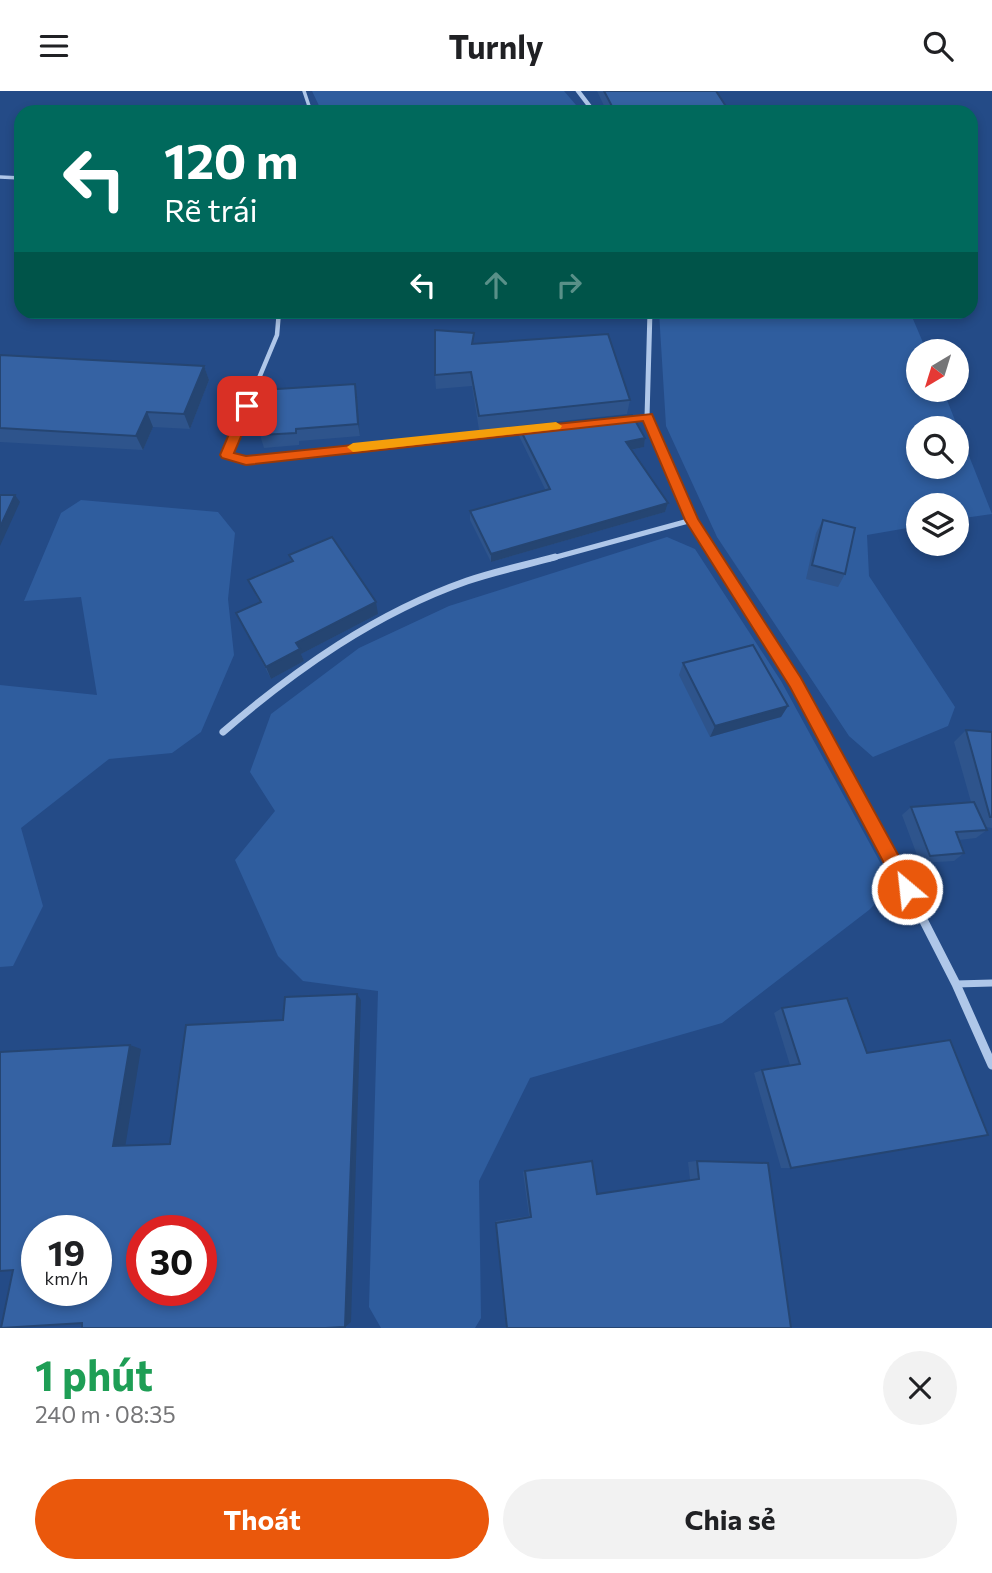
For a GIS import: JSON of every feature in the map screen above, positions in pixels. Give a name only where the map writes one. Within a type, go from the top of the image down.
[{"type":"street","points":[[578,91],[589,105]]},
{"type":"street","points":[[650,319],[648,417],[692,520],[795,682],[956,984],[992,1065]]},
{"type":"street","points":[[223,732],[255,704],[349,637],[408,606],[466,581],[692,520]]},
{"type":"lane","points":[[278,319],[277,335],[227,455],[234,459],[246,460],[527,429]]},
{"type":"lane","points":[[621,419],[648,417]]},
{"type":"lane","points":[[956,984],[992,983]]},
{"type":"shaded area","points":[[312,91],[564,91],[576,105],[319,105]]},
{"type":"shaded area","points":[[659,319],[913,319],[921,339],[906,339],[906,403],[948,403],[953,416],[906,416],[906,479],[969,479],[969,456],[992,514],[969,517],[969,493],[906,493],[906,528],[867,535],[869,576],[955,707],[948,726],[873,757],[849,736],[717,537],[666,426]]},
{"type":"shaded area","points":[[81,500],[218,512],[235,533],[228,599],[234,655],[201,732],[172,753],[109,759],[21,828],[43,906],[13,966],[0,967],[0,685],[97,695],[81,597],[24,601],[61,513]]},
{"type":"shaded area","points":[[667,537],[695,549],[781,681],[893,886],[869,910],[722,1023],[530,1078],[479,1181],[481,1318],[475,1328],[381,1328],[369,1307],[378,991],[303,981],[278,956],[235,860],[275,811],[250,772],[271,714],[359,648],[449,606]]},
{"type":"building","points":[[604,91],[716,91],[725,105],[611,105]]},
{"type":"building","points":[[435,330],[474,333],[472,344],[608,334],[630,400],[479,416],[471,372],[435,375]]},
{"type":"building","points":[[0,355],[204,366],[184,414],[147,412],[136,436],[0,428]]},
{"type":"building","points":[[355,384],[358,424],[260,435],[262,390]]},
{"type":"building","points":[[632,415],[645,438],[626,442],[668,503],[491,554],[470,511],[550,489],[519,427]]},
{"type":"building","points":[[0,495],[15,495],[0,527]]},
{"type":"building","points":[[823,520],[855,528],[845,574],[812,565]]},
{"type":"building","points":[[332,537],[376,602],[296,643],[300,649],[266,667],[236,613],[261,602],[248,580],[293,561],[289,555]]},
{"type":"building","points":[[753,645],[788,706],[715,726],[683,663]]},
{"type":"building","points":[[966,730],[992,732],[992,817],[990,817]]},
{"type":"building","points":[[974,802],[987,830],[956,832],[964,853],[930,856],[911,807]]},
{"type":"building","points":[[357,994],[345,1327],[82,1328],[82,1323],[1,1328],[13,1270],[0,1271],[0,1052],[130,1045],[113,1146],[170,1144],[186,1025],[283,1020],[285,997]]},
{"type":"building","points":[[847,998],[867,1053],[950,1040],[988,1135],[791,1168],[762,1070],[800,1064],[782,1008]]},
{"type":"building","points":[[592,1161],[597,1194],[699,1179],[697,1161],[768,1163],[791,1328],[507,1328],[496,1223],[531,1217],[525,1171]]},
{"type":"slow traffic","points":[[353,447],[556,426]]},
{"type":"route","points":[[247,406],[227,455],[234,459],[246,460],[648,417],[692,520],[795,682],[907,889]]}]
